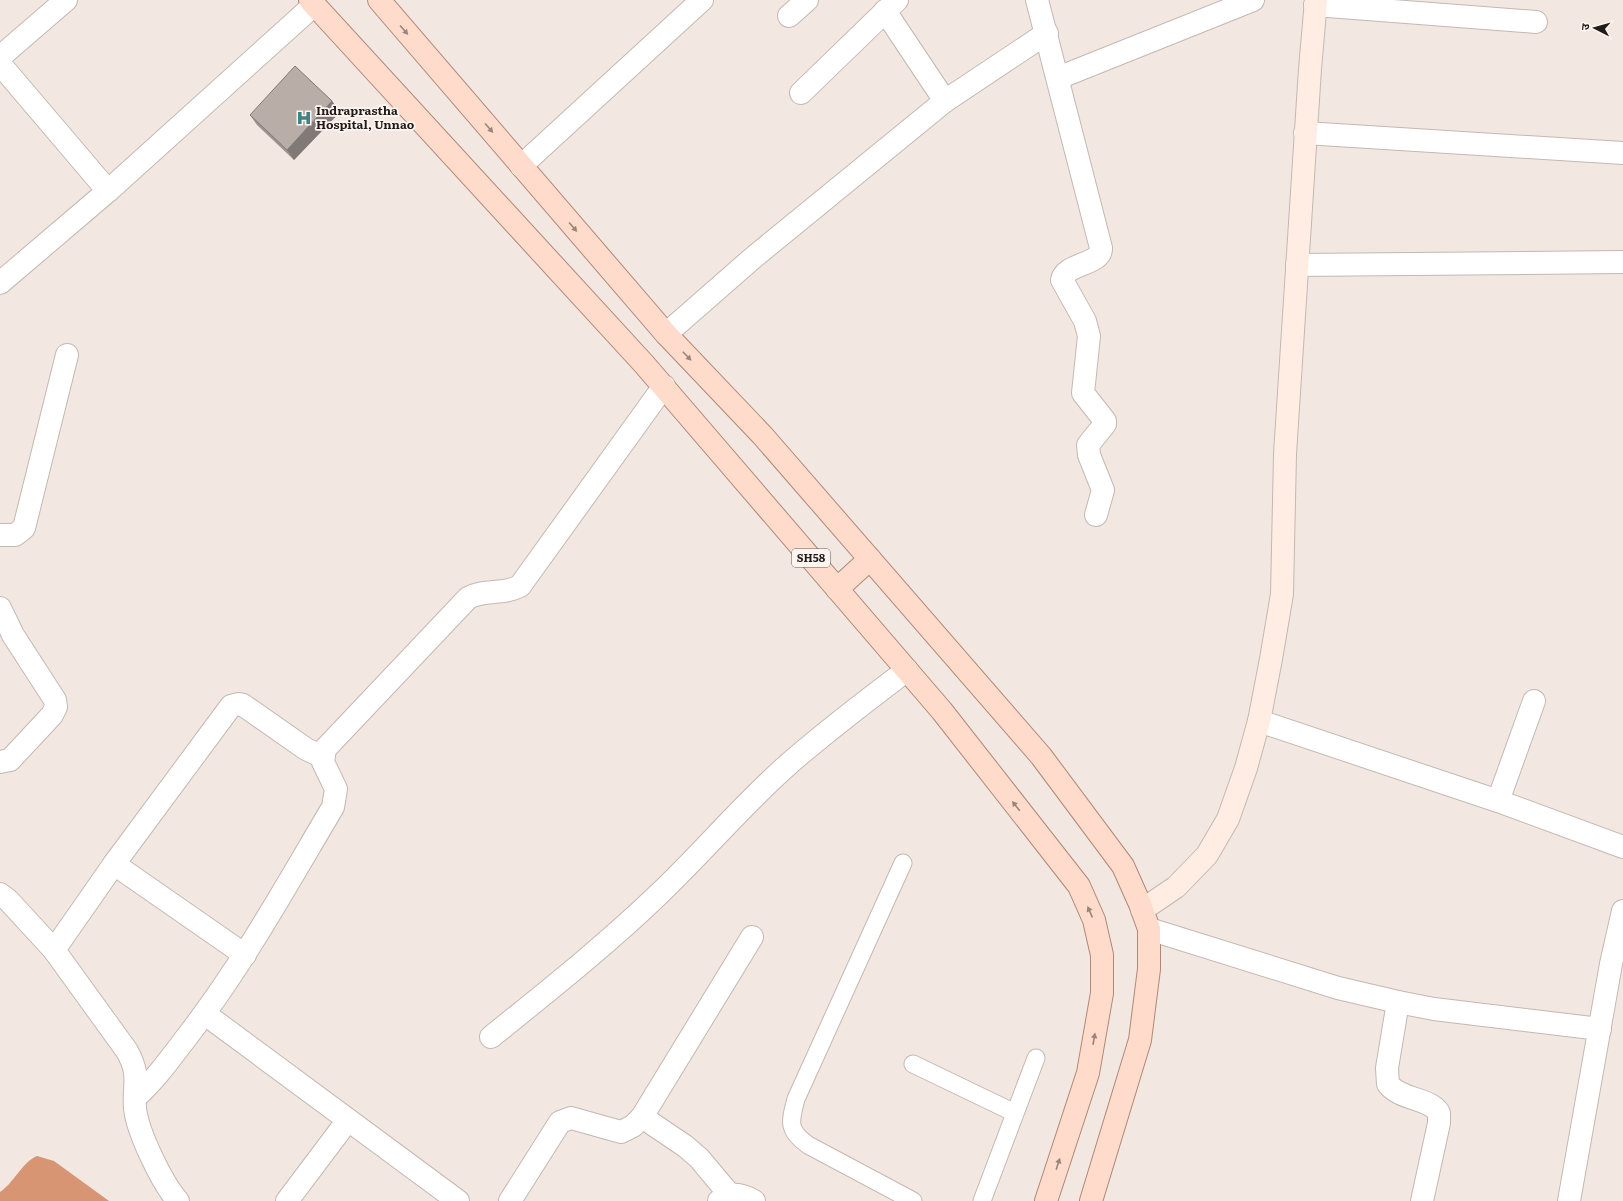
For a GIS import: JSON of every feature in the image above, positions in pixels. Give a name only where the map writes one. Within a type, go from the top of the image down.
[{"type":"main road","points":[[379,0],[666,334],[763,436],[1041,756],[1123,866],[1146,919],[1149,969],[1140,1040],[1091,1201]]},
{"type":"main road","name":"SH58","points":[[312,2],[664,386],[942,711],[1079,886],[1094,920],[1102,955],[1102,994],[1088,1073],[1046,1201]]},
{"type":"main road","points":[[837,589],[870,559]]},
{"type":"street","points":[[0,57],[66,0]]},
{"type":"street","points":[[521,166],[702,0]]},
{"type":"street","points":[[789,16],[807,0]]},
{"type":"street","points":[[1037,0],[1047,33],[1102,251],[1097,257],[1066,272],[1062,280],[1085,321],[1090,336],[1083,393],[1105,421],[1105,424],[1088,445],[1089,455],[1103,490],[1096,515]]},
{"type":"street","points":[[1058,78],[1253,0]]},
{"type":"street","points":[[0,282],[108,191],[312,2]]},
{"type":"street","points":[[1536,22],[1316,2],[1285,454],[1282,594],[1259,721],[1246,768],[1228,819],[1207,855],[1146,919],[1338,988],[1434,1009],[1600,1029]]},
{"type":"street","points":[[801,93],[891,6],[945,101]]},
{"type":"street","points":[[666,334],[754,257],[945,101],[1047,33]]},
{"type":"street","points":[[0,64],[108,191]]},
{"type":"street","points":[[1306,133],[1623,153]]},
{"type":"street","points":[[1297,265],[1623,262]]},
{"type":"street","points":[[0,535],[15,535],[24,528],[67,355]]},
{"type":"street","points":[[135,1098],[155,1079],[205,1014],[245,955],[333,807],[336,789],[325,768],[323,757],[325,749],[468,598],[480,593],[506,591],[520,586],[664,386]]},
{"type":"street","points":[[0,608],[7,639],[55,700],[56,707],[52,716],[10,760],[0,762]]},
{"type":"street","points":[[491,1037],[568,976],[609,940],[659,894],[782,770],[834,726],[907,670]]},
{"type":"street","points":[[1498,801],[1534,701]]},
{"type":"street","points":[[54,950],[114,864],[231,706],[238,704],[243,705],[306,749],[323,757]]},
{"type":"street","points":[[1259,721],[1498,801],[1623,846]]},
{"type":"street","points":[[114,864],[245,955]]},
{"type":"street","points":[[0,894],[8,900],[54,950],[130,1056],[136,1077],[135,1108],[140,1126],[163,1180],[178,1201]]},
{"type":"street","points":[[1569,1201],[1600,1029],[1617,966],[1623,911]]},
{"type":"street","points":[[510,1201],[554,1129],[565,1119],[571,1118],[580,1120],[613,1131],[621,1132],[633,1126],[642,1117],[752,937]]},
{"type":"street","points":[[1398,1002],[1387,1068],[1388,1084],[1399,1094],[1431,1106],[1439,1113],[1439,1123],[1422,1201]]},
{"type":"street","points":[[205,1014],[458,1201]]},
{"type":"street","points":[[642,1117],[685,1146],[699,1158],[724,1198],[738,1195],[754,1201]]},
{"type":"street","points":[[287,1201],[348,1120]]},
{"type":"lane","points":[[903,863],[796,1099],[791,1125],[795,1136],[808,1145],[913,1201]]},
{"type":"lane","points":[[982,1201],[1036,1058]]},
{"type":"lane","points":[[913,1064],[1015,1113]]},
{"type":"shaded area","points":[[37,1156],[54,1161],[109,1201],[0,1201],[0,1192],[27,1163]]},
{"type":"building","points":[[295,66],[332,101],[287,150],[250,115]]},
{"type":"place","name":"Indraprastha Hospital, Unnao","points":[[304,118]]}]
